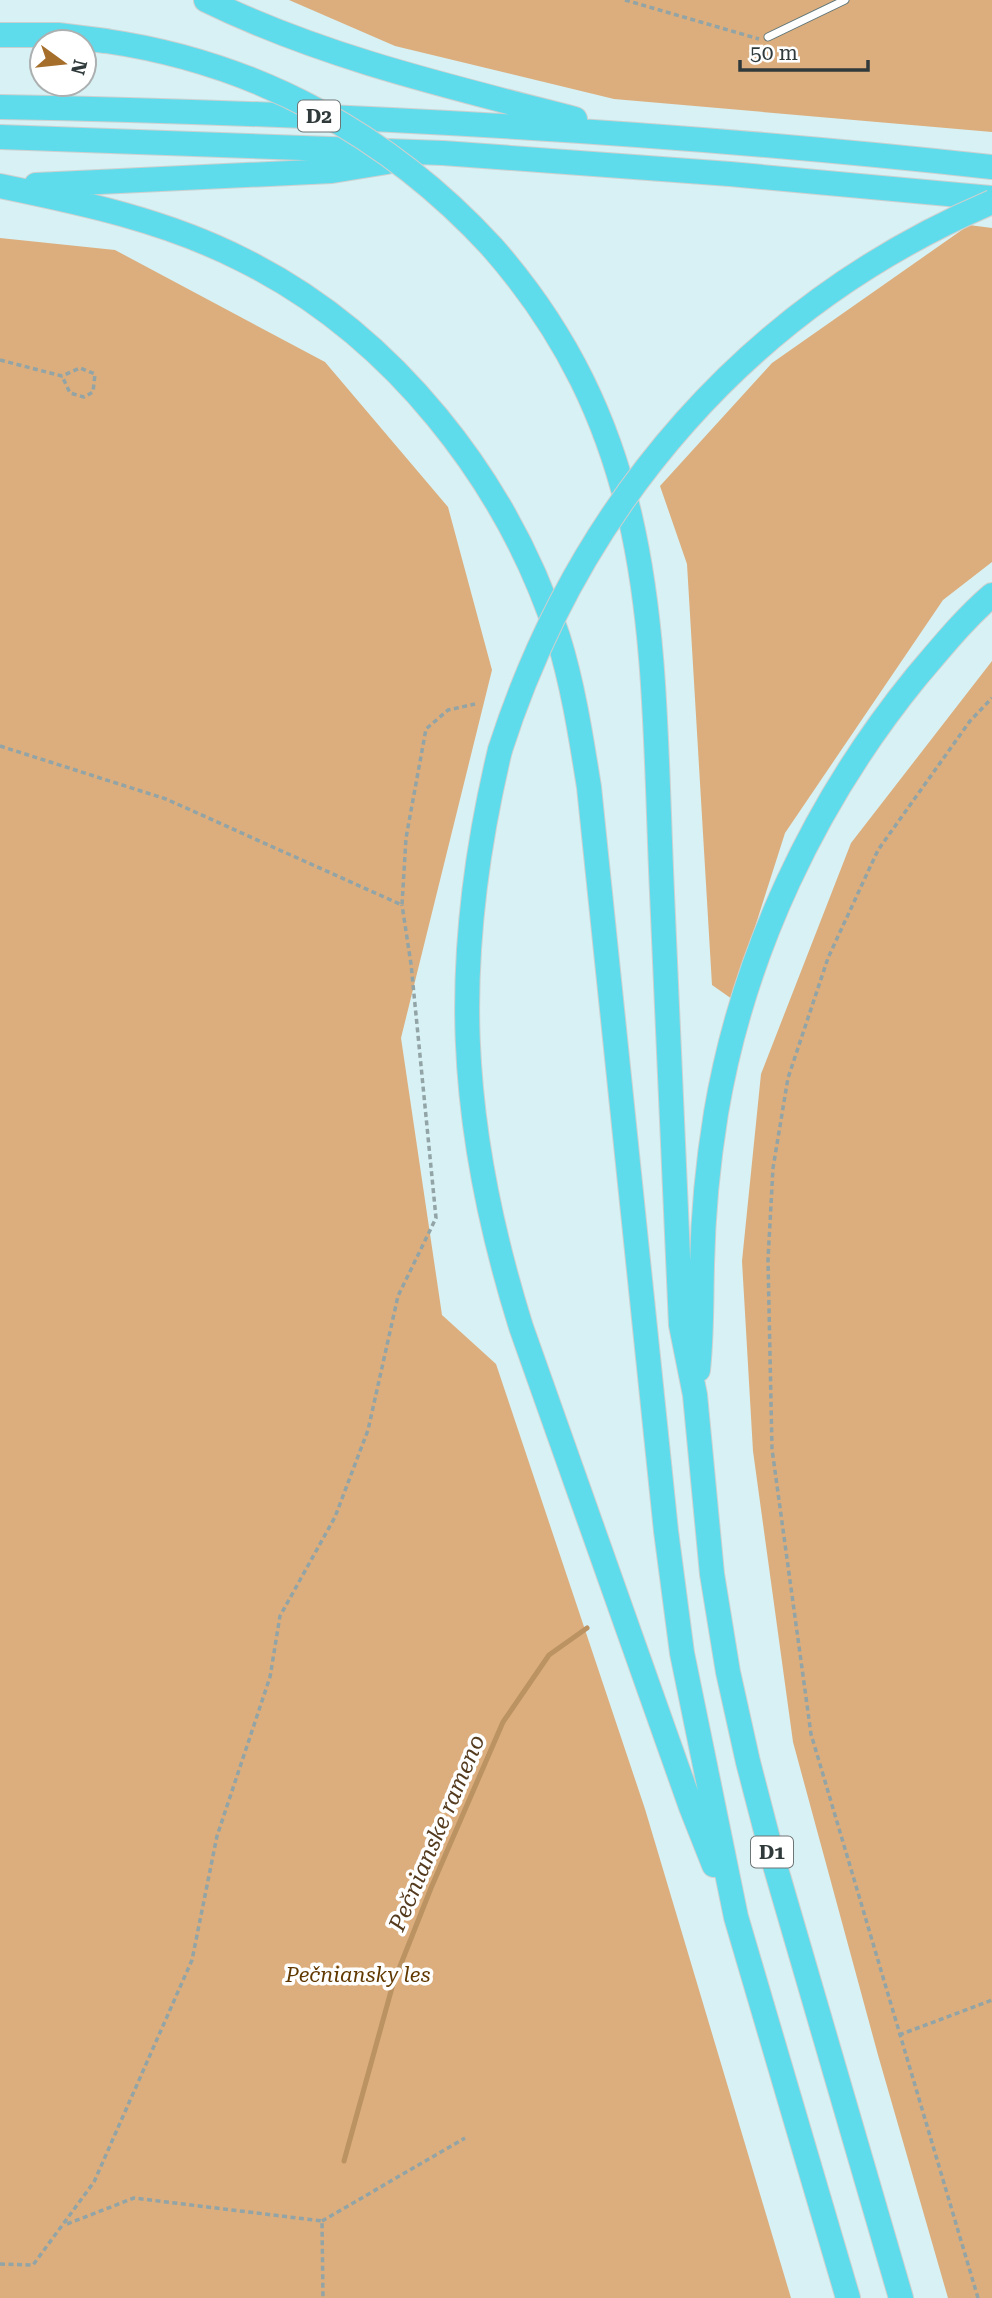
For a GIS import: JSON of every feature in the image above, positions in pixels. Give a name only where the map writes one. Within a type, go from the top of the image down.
[{"type":"highway","points":[[206,0],[280,31],[377,65],[637,134]]},
{"type":"highway","points":[[0,35],[58,35],[154,48],[220,66],[308,104],[401,163],[440,195],[492,247],[544,312],[587,385],[621,477],[642,569],[653,682],[681,1325],[695,1395]]},
{"type":"highway","name":"D2","points":[[0,107],[407,119],[637,134],[992,167]]},
{"type":"highway","name":"D2","points":[[0,137],[443,153],[730,174],[992,200]]},
{"type":"highway","points":[[0,186],[332,171],[443,153]]},
{"type":"highway","points":[[0,186],[88,205],[192,237],[244,260],[330,316],[410,385],[438,416],[497,503],[542,594],[558,639],[571,690],[589,787],[672,1589],[695,1724],[736,1917],[848,2298]]},
{"type":"highway","points":[[736,1917],[691,1807],[521,1327],[501,1261],[473,1123],[466,996],[477,858],[500,750],[533,659],[575,573],[627,492],[693,411],[770,338],[848,279],[890,253],[992,200]]},
{"type":"highway","points":[[695,1395],[704,1322],[702,1265],[716,1112],[744,995],[766,932],[810,835],[867,742],[947,640],[992,594]]},
{"type":"highway","name":"D1","points":[[695,1395],[712,1574],[728,1672],[748,1762],[774,1861],[901,2298]]},
{"type":"lane","points":[[768,37],[845,0]]},
{"type":"path","points":[[625,0],[756,39],[768,37]]},
{"type":"path","points":[[0,360],[62,376],[80,368],[95,374],[93,392],[84,397],[70,393],[62,376]]},
{"type":"path","points":[[978,2298],[811,1734],[772,1449],[768,1260],[774,1168],[788,1078],[828,958],[878,850],[970,721],[992,698]]},
{"type":"path","points":[[0,2264],[33,2265],[94,2182],[192,1960],[217,1836],[270,1677],[280,1616],[340,1504],[368,1430],[398,1296],[436,1218],[411,964],[402,905],[406,838],[426,729],[448,710],[475,704]]},
{"type":"path","points":[[0,746],[166,799],[402,905]]},
{"type":"path","points":[[899,2035],[992,2000]]},
{"type":"path","points":[[65,2225],[134,2198],[322,2221],[465,2138]]},
{"type":"path","points":[[322,2221],[323,2298]]},
{"type":"green space","points":[[289,0],[992,0],[992,132],[614,99],[395,46]]},
{"type":"green space","points":[[969,225],[992,228],[992,562],[943,600],[785,833],[732,999],[712,985],[687,564],[660,486],[772,363]]},
{"type":"green space","name":"Pečniansky les","points":[[0,238],[115,250],[325,362],[448,507],[492,670],[401,1038],[442,1315],[496,1364],[645,1809],[791,2298],[0,2298]]},
{"type":"green space","points":[[992,661],[992,2298],[948,2298],[878,2055],[793,1742],[753,1451],[742,1261],[761,1074],[851,843]]},
{"type":"waterway","name":"Pečnianske rameno","points":[[344,2161],[393,1984],[431,1888],[503,1722],[549,1655],[587,1628]]}]
